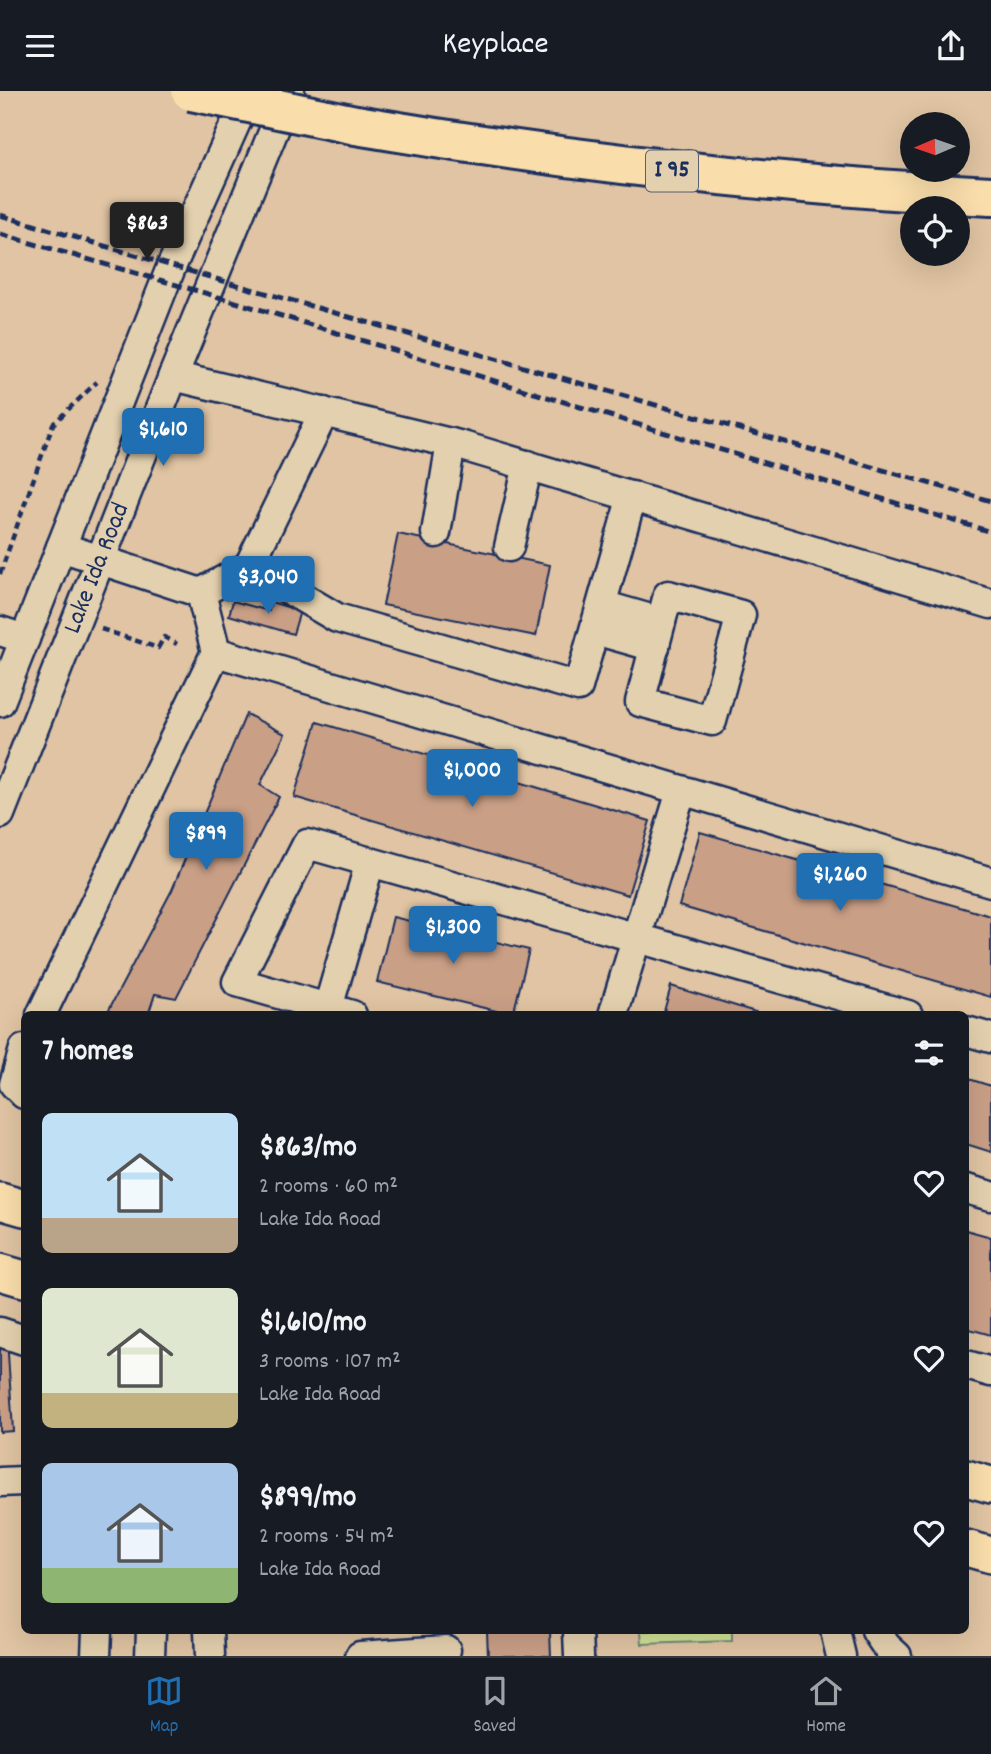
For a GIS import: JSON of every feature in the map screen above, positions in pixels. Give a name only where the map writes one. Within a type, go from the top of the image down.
[{"type":"highway","name":"I 95","points":[[191,91],[356,125],[557,157],[739,179],[991,196]]},
{"type":"main road","points":[[0,1201],[21,1207]]},
{"type":"main road","points":[[0,1272],[21,1278]]},
{"type":"main road","points":[[969,1549],[991,1555]]},
{"type":"street","name":"Lake Ida Road","points":[[0,702],[13,635],[61,547],[172,265],[250,91]]},
{"type":"street","name":"Lake Ida Road","points":[[0,814],[173,376],[290,91]]},
{"type":"street","points":[[173,376],[451,443],[991,604]]},
{"type":"street","points":[[61,547],[201,593],[249,566],[324,412]]},
{"type":"street","points":[[436,533],[451,443]]},
{"type":"street","points":[[509,547],[528,465]]},
{"type":"street","points":[[249,566],[337,618],[579,687],[632,496]]},
{"type":"street","points":[[43,1011],[216,652],[201,593]]},
{"type":"street","points":[[598,617],[658,634]]},
{"type":"street","points":[[216,652],[991,882]]},
{"type":"street","points":[[614,1011],[681,791]]},
{"type":"street","points":[[337,1011],[237,982],[307,844],[894,1011]]},
{"type":"street","points":[[340,1011],[370,862]]},
{"type":"street","points":[[969,1032],[991,1038]]},
{"type":"street","points":[[21,1060],[14,1084],[21,1091]]},
{"type":"street","points":[[969,1190],[991,1196]]},
{"type":"street","points":[[0,1332],[21,1339]]},
{"type":"street","points":[[969,1366],[991,1372]]},
{"type":"street","points":[[0,1482],[21,1481]]},
{"type":"street","points":[[96,1656],[97,1634]]},
{"type":"street","points":[[150,1656],[151,1634]]},
{"type":"street","points":[[209,1634],[210,1656]]},
{"type":"street","points":[[578,1634],[579,1656]]},
{"type":"street","points":[[878,1634],[897,1656]]},
{"type":"street","points":[[360,1656],[407,1642],[446,1646]]},
{"type":"path","points":[[0,575],[52,424],[101,378]]},
{"type":"path","points":[[98,628],[158,648],[163,637],[177,644]]},
{"type":"green space","points":[[641,1634],[732,1634],[732,1641],[642,1644]]},
{"type":"building","points":[[398,534],[550,565],[536,636],[383,605]]},
{"type":"building","points":[[233,601],[269,611],[271,602],[300,611],[293,634],[229,615]]},
{"type":"building","points":[[246,714],[285,734],[260,785],[279,797],[176,998],[155,994],[149,1011],[108,1011],[172,890]]},
{"type":"building","points":[[317,722],[650,821],[628,895],[294,797]]},
{"type":"building","points":[[700,832],[991,916],[991,997],[679,906]]},
{"type":"building","points":[[393,917],[529,950],[514,1011],[497,1011],[377,982]]},
{"type":"building","points":[[671,986],[752,1011],[664,1011]]},
{"type":"building","points":[[969,1079],[991,1086],[991,1152],[969,1145]]},
{"type":"building","points":[[969,1231],[991,1237],[991,1335],[969,1329]]},
{"type":"building","points":[[7,1338],[13,1431],[0,1432],[0,1339]]},
{"type":"building","points":[[487,1634],[550,1634],[551,1656],[488,1656]]},
{"type":"railway","points":[[0,215],[991,501]]},
{"type":"railway","points":[[0,234],[229,300],[991,532]]}]
